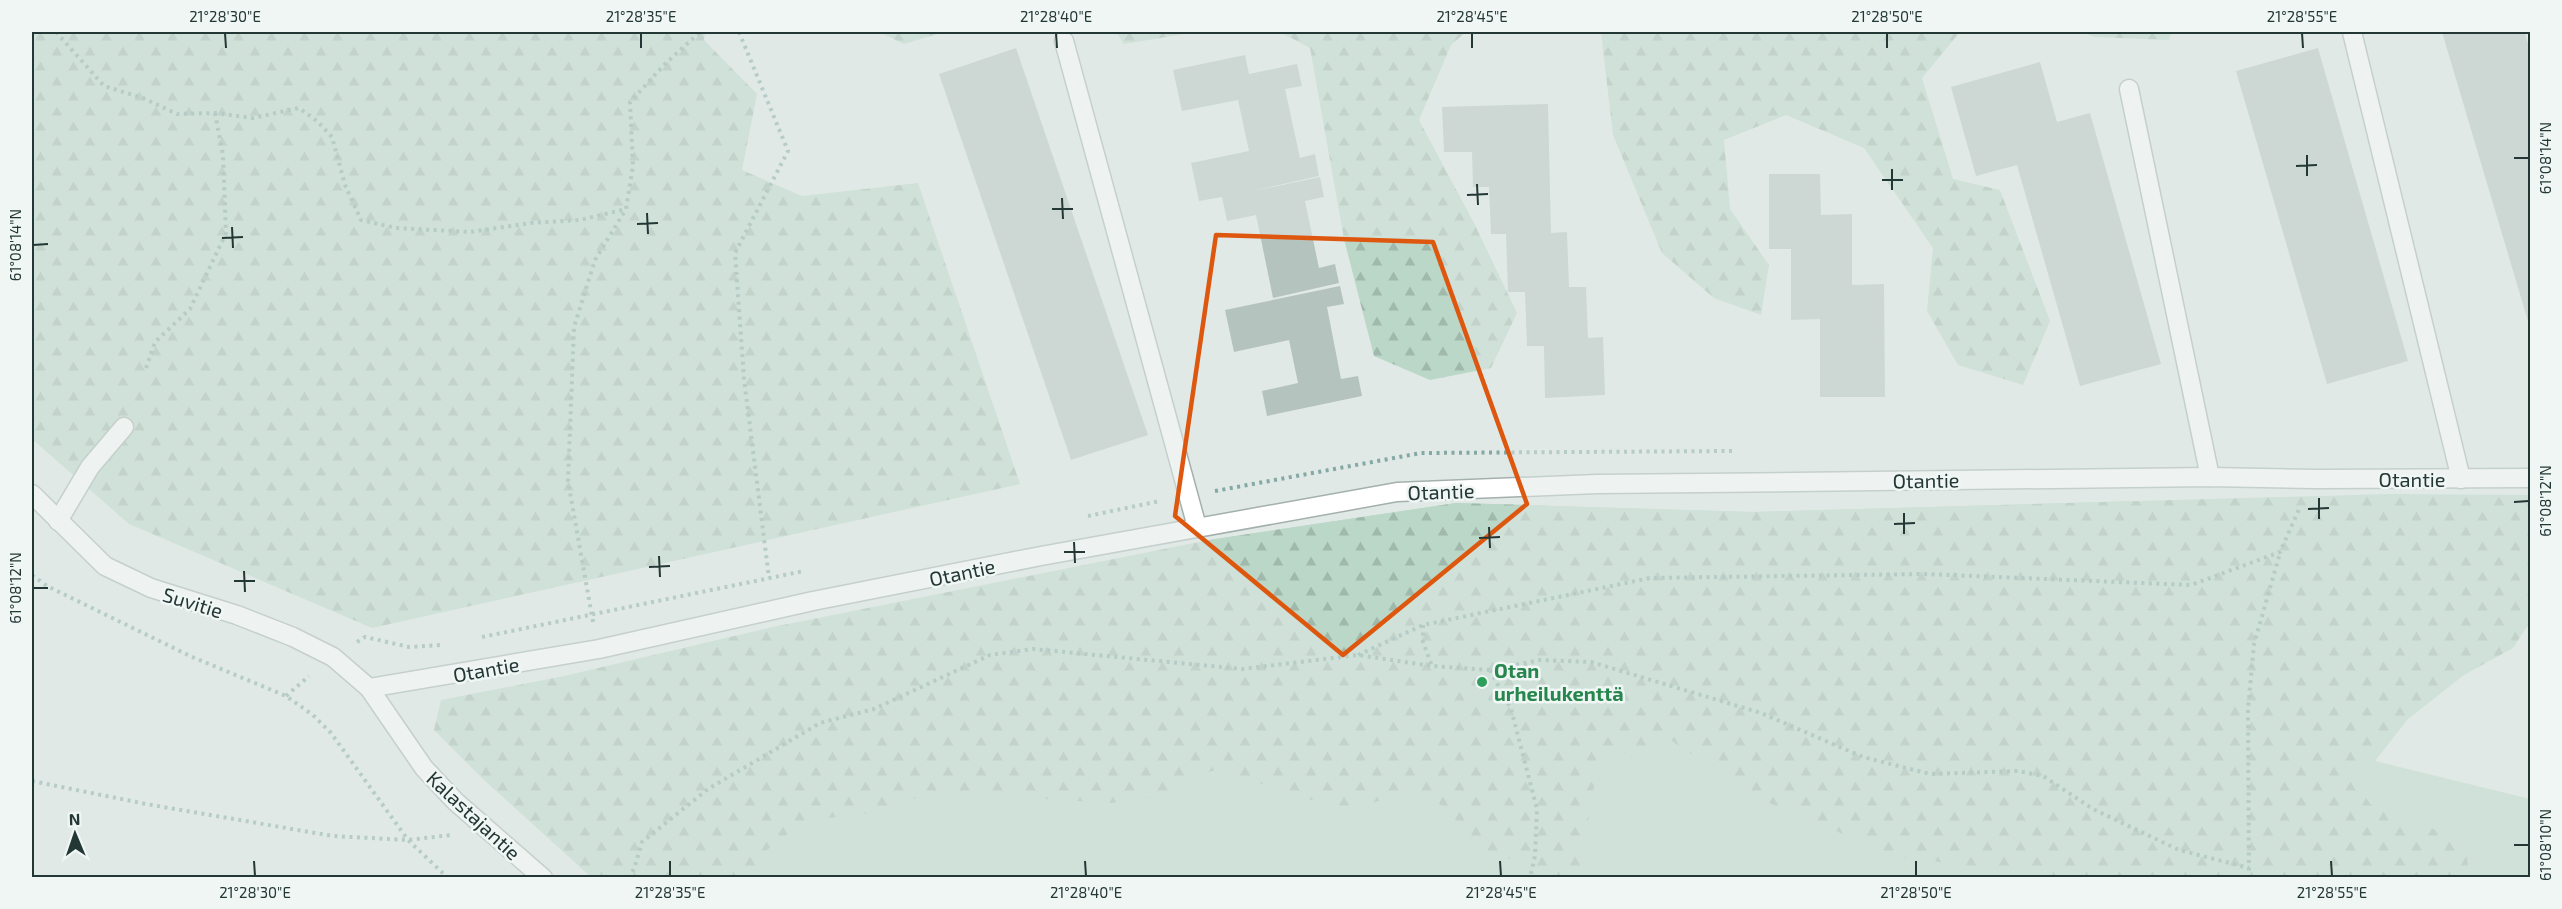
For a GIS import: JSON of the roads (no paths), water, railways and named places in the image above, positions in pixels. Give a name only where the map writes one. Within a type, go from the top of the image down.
[{"type":"street","points":[[2352,32],[2461,479]]},
{"type":"street","points":[[1064,41],[1197,527]]},
{"type":"street","points":[[2128,90],[2210,477]]},
{"type":"street","points":[[58,521],[90,467],[124,427]]},
{"type":"street","name":"Otantie","points":[[369,688],[600,649],[813,601],[1197,527],[1409,492],[1597,484],[2210,477],[2530,478]]},
{"type":"street","name":"Suvitie","points":[[32,494],[105,566],[151,588],[237,615],[293,637],[333,657],[369,688]]},
{"type":"street","name":"Kalastajantie","points":[[369,688],[424,768],[456,802],[543,878]]},
{"type":"place","name":"Otan urheilukenttä","points":[[1482,682]]}]
